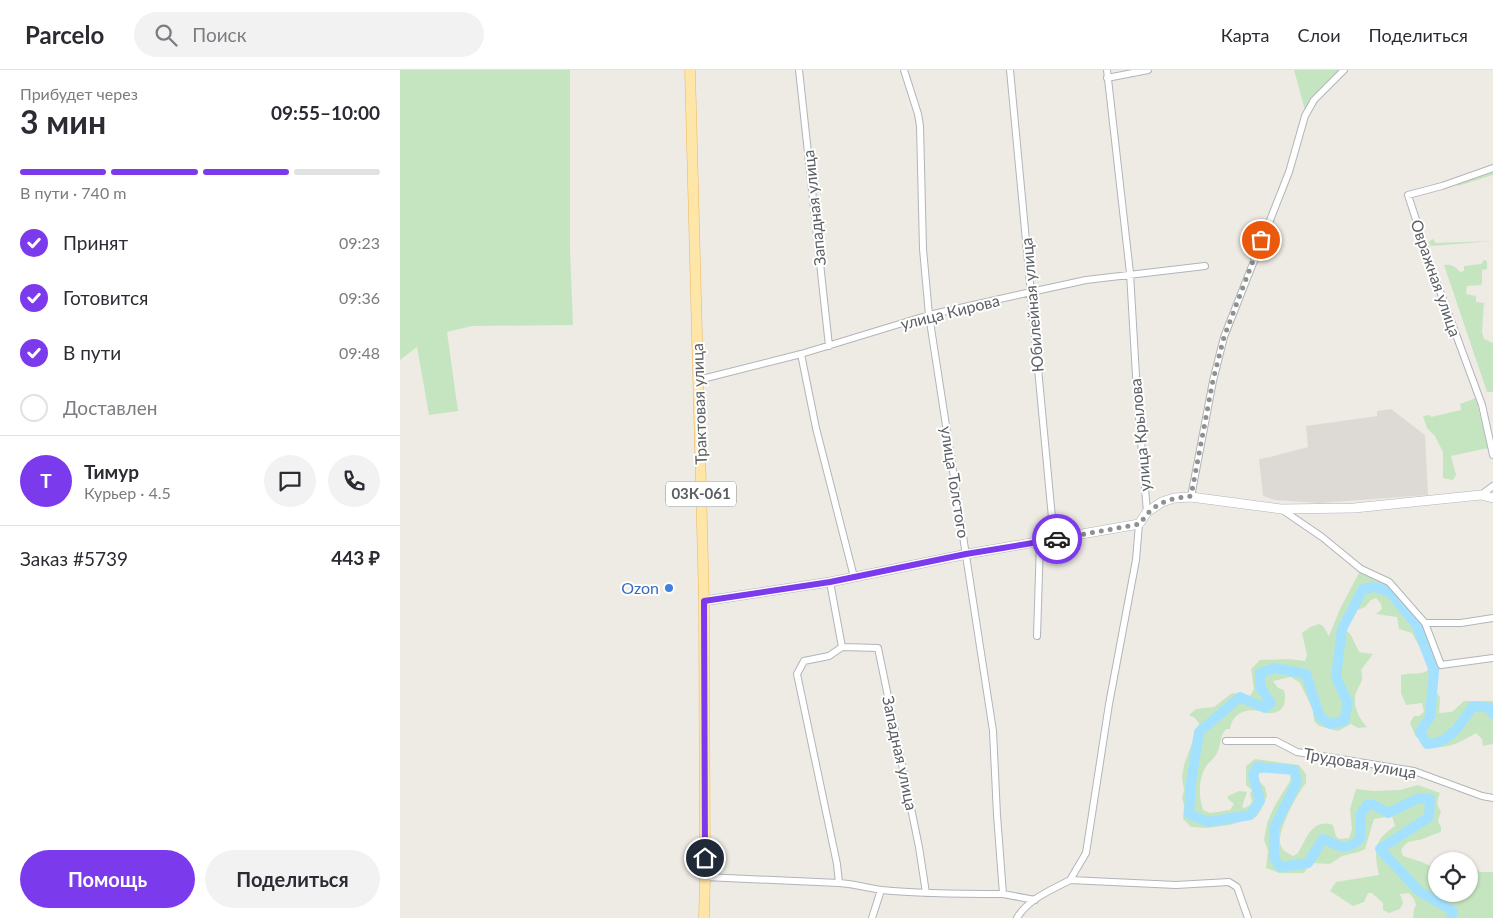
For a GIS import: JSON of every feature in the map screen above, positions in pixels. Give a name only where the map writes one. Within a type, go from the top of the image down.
[{"type":"main road","name":"Трактовая улица","points":[[690,70],[704,601],[704,918]]},
{"type":"street","name":"Западная улица","points":[[799,70],[828,346]]},
{"type":"street","name":"улица Толстого","points":[[904,70],[920,126],[923,249],[929,315],[993,731],[996,815],[1003,894]]},
{"type":"street","name":"Юбилейная улица","points":[[1010,70],[1054,539]]},
{"type":"street","name":"улица Крылова","points":[[1070,880],[1086,852],[1136,560],[1140,524],[1147,512],[1136,393],[1130,273],[1107,70]]},
{"type":"street","points":[[1108,78],[1148,70]]},
{"type":"street","points":[[1191,496],[1213,380],[1224,337],[1289,172],[1305,116],[1314,100],[1344,70]]},
{"type":"street","name":"Овражная улица","points":[[1492,447],[1482,405],[1424,247],[1408,195],[1442,186],[1493,168]]},
{"type":"street","name":"улица Кирова","points":[[698,380],[801,354],[929,315],[1031,292],[1130,273],[1205,266]]},
{"type":"street","points":[[801,354],[816,428],[854,577]]},
{"type":"street","points":[[1492,447],[1493,454]]},
{"type":"street","points":[[1481,495],[1493,486]]},
{"type":"street","points":[[1147,512],[1162,502],[1191,496],[1281,509],[1354,508],[1481,495],[1493,498]]},
{"type":"street","points":[[1281,509],[1322,537],[1361,569],[1389,582],[1425,623],[1441,665],[1493,658]]},
{"type":"street","points":[[704,601],[830,582],[966,554],[1140,524]]},
{"type":"street","points":[[1037,636],[1040,542]]},
{"type":"street","points":[[830,582],[842,647]]},
{"type":"street","points":[[1425,623],[1461,623],[1493,618]]},
{"type":"street","name":"Западная улица","points":[[840,883],[797,674],[804,661],[829,656],[842,647],[878,648],[919,847],[926,893]]},
{"type":"street","name":"Трудовая улица","points":[[1226,741],[1276,740],[1297,752],[1414,771],[1482,796],[1493,798]]},
{"type":"street","points":[[705,877],[840,883],[881,890],[926,893],[1003,894],[1034,900]]},
{"type":"street","points":[[1017,918],[1022,909],[1034,900],[1070,880],[1176,886],[1229,882],[1237,888],[1248,918]]},
{"type":"street","points":[[872,918],[881,890]]},
{"type":"shaded area","points":[[1391,409],[1425,435],[1428,495],[1319,503],[1275,500],[1263,496],[1259,459],[1308,447],[1306,426],[1377,416],[1377,411]]},
{"type":"green space","points":[[400,70],[570,70],[570,249],[573,325],[472,326],[447,332],[458,411],[429,415],[417,347],[400,360]]},
{"type":"green space","points":[[1294,70],[1340,70],[1321,88],[1305,110]]},
{"type":"green space","points":[[1493,170],[1493,175],[1458,186],[1454,183]]},
{"type":"green space","points":[[1433,239],[1436,243],[1493,241],[1431,246],[1428,242]]},
{"type":"green space","points":[[1484,260],[1487,261],[1487,269],[1482,270],[1481,285],[1467,286],[1466,294],[1476,296],[1476,302],[1484,303],[1482,332],[1484,339],[1493,343],[1493,392],[1487,392],[1444,265],[1453,266],[1460,272],[1464,271],[1464,266],[1481,264]]},
{"type":"green space","points":[[1476,398],[1488,448],[1451,456],[1456,475],[1453,480],[1443,478],[1443,452],[1435,436],[1427,428],[1423,416],[1429,415],[1431,417],[1461,410],[1460,404]]},
{"type":"green space","points":[[1361,569],[1387,581],[1425,623],[1441,665],[1436,682],[1437,693],[1440,697],[1439,713],[1452,712],[1464,701],[1493,701],[1493,744],[1483,746],[1482,739],[1476,733],[1454,744],[1443,747],[1430,747],[1428,741],[1416,737],[1410,723],[1414,716],[1419,716],[1424,712],[1422,703],[1406,705],[1401,693],[1401,675],[1426,671],[1429,669],[1428,662],[1412,633],[1399,629],[1397,617],[1376,614],[1382,609],[1381,604],[1376,598],[1371,600],[1365,607],[1355,611],[1348,622],[1347,631],[1359,652],[1373,654],[1361,670],[1362,680],[1355,697],[1357,711],[1367,727],[1358,728],[1351,724],[1338,731],[1319,726],[1314,721],[1313,710],[1300,683],[1291,677],[1273,681],[1278,688],[1284,690],[1284,706],[1279,711],[1268,713],[1254,710],[1244,711],[1233,719],[1230,729],[1224,731],[1217,754],[1205,768],[1202,775],[1200,790],[1203,810],[1210,813],[1230,810],[1234,804],[1228,799],[1228,796],[1239,791],[1247,792],[1242,807],[1245,808],[1250,805],[1252,790],[1246,785],[1246,766],[1255,759],[1299,765],[1306,774],[1306,783],[1290,809],[1280,839],[1283,850],[1293,856],[1298,853],[1311,831],[1320,824],[1333,825],[1336,836],[1339,839],[1349,838],[1352,829],[1350,809],[1356,789],[1374,791],[1400,790],[1418,785],[1440,793],[1438,807],[1441,811],[1438,821],[1441,832],[1420,840],[1408,842],[1401,850],[1403,856],[1428,865],[1428,902],[1478,902],[1478,871],[1493,872],[1493,918],[1413,918],[1416,905],[1409,893],[1400,894],[1403,903],[1400,909],[1389,913],[1383,910],[1383,903],[1372,893],[1368,893],[1364,902],[1353,906],[1330,891],[1336,882],[1379,875],[1376,860],[1377,847],[1383,836],[1395,826],[1392,816],[1374,819],[1365,849],[1342,856],[1330,864],[1311,863],[1304,873],[1279,873],[1266,868],[1268,851],[1264,840],[1267,823],[1274,807],[1290,781],[1292,772],[1272,770],[1258,773],[1256,778],[1265,787],[1267,796],[1256,817],[1229,825],[1207,828],[1191,827],[1183,819],[1184,805],[1182,798],[1184,790],[1182,777],[1184,765],[1199,724],[1195,718],[1189,715],[1196,709],[1214,707],[1232,693],[1250,696],[1254,689],[1251,669],[1260,660],[1288,659],[1305,661],[1307,655],[1302,633],[1310,627],[1319,624],[1323,626],[1329,636],[1340,609]]},
{"type":"waterway","points":[[1451,918],[1453,911],[1419,891],[1380,849],[1429,817],[1430,799],[1419,798],[1388,813],[1374,805],[1367,805],[1361,814],[1360,839],[1355,843],[1346,847],[1338,846],[1323,839],[1308,863],[1280,867],[1274,857],[1274,828],[1297,782],[1294,770],[1257,767],[1253,775],[1260,801],[1250,815],[1208,822],[1189,814],[1191,783],[1199,732],[1240,697],[1265,708],[1271,703],[1260,687],[1260,673],[1275,668],[1306,674],[1320,717],[1330,724],[1344,721],[1348,703],[1336,677],[1342,629],[1363,589],[1375,587],[1390,592],[1417,626],[1434,671],[1430,717],[1420,732],[1427,744],[1435,743],[1448,736],[1473,706],[1490,708],[1493,714]]},
{"type":"way so far","points":[[1057,539],[1140,524],[1147,512],[1162,502],[1191,496],[1213,380],[1224,337],[1261,240]]},
{"type":"place","name":"Ozon","points":[[669,588]]},
{"type":"route","points":[[705,858],[704,601],[830,582],[966,554],[1057,539]]}]
